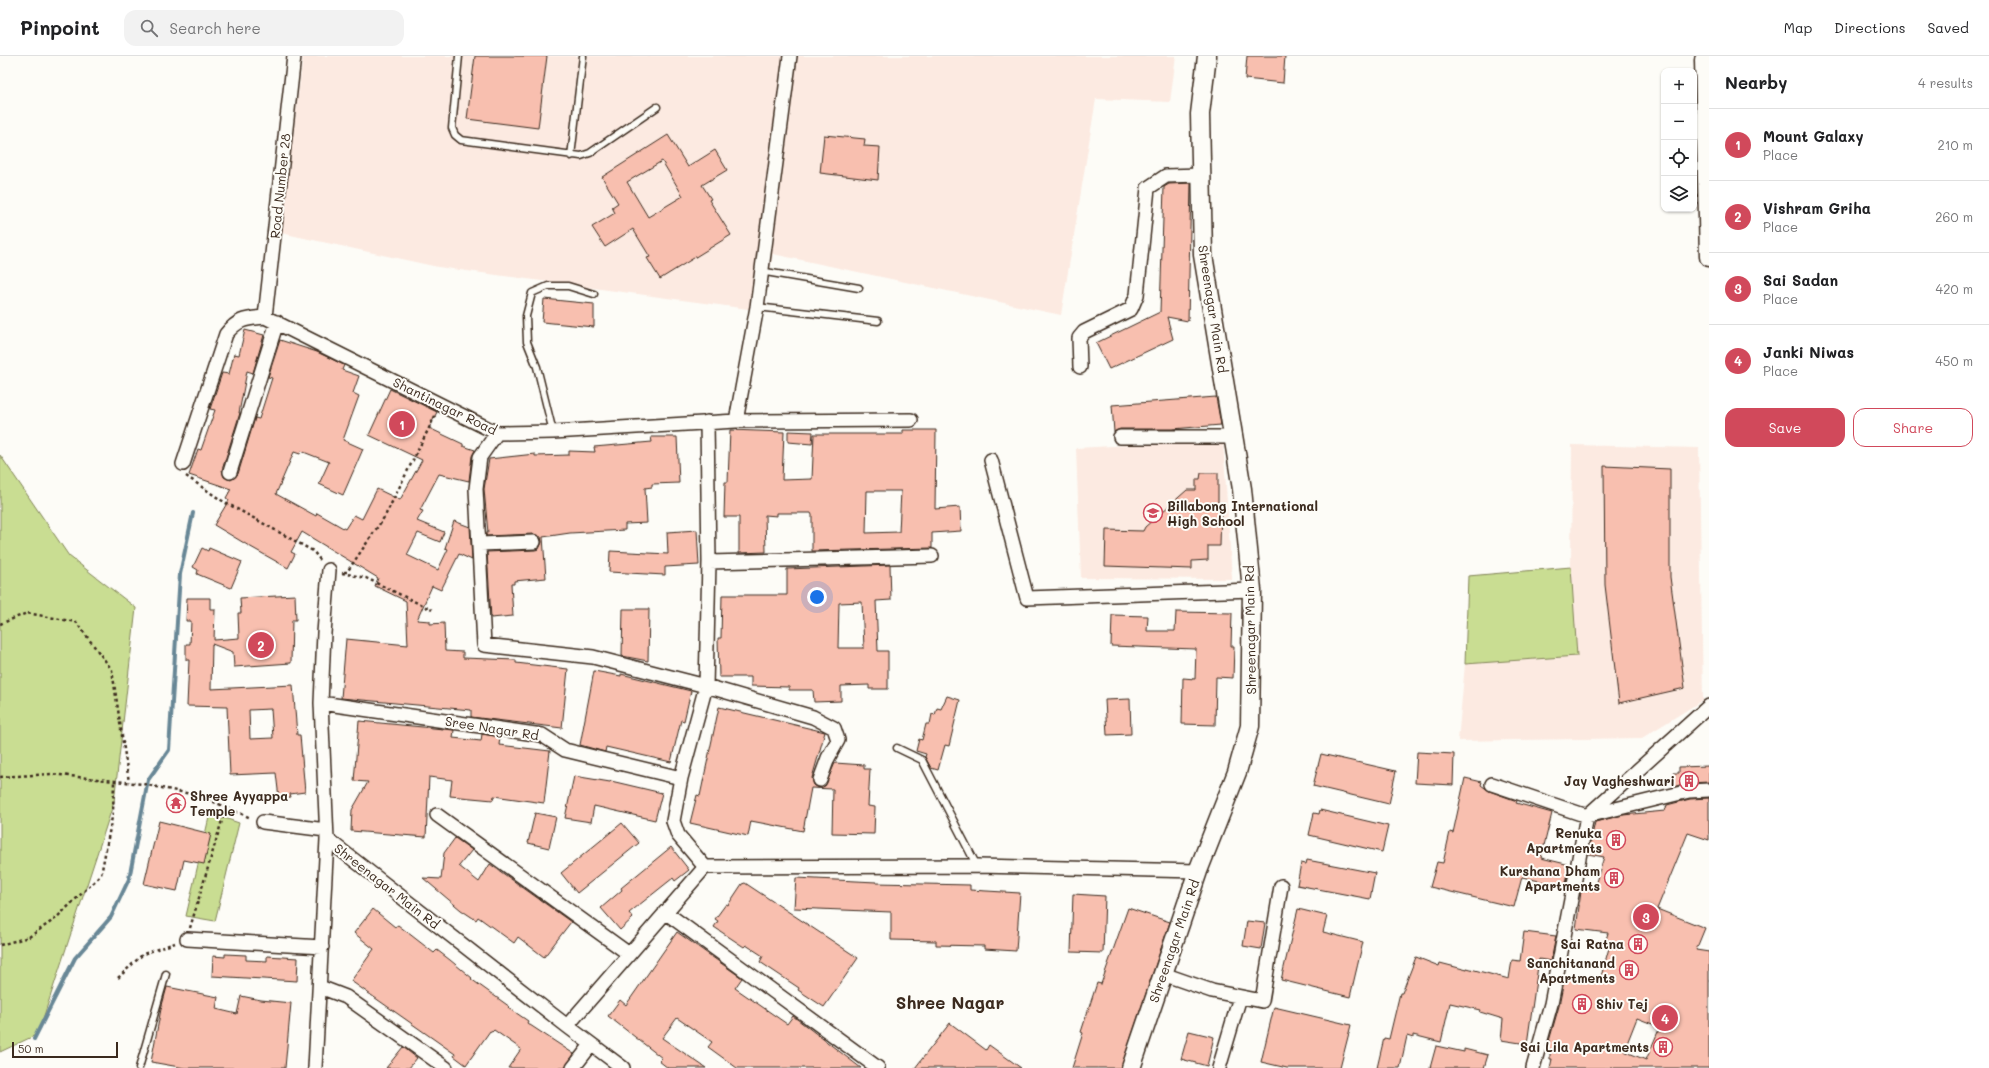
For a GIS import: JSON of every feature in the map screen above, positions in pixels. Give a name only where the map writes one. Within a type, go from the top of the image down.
[{"type":"street","name":"Road Number 28","points":[[230,472],[271,320],[294,56]]},
{"type":"street","points":[[736,421],[756,307],[790,56]]},
{"type":"street","name":"Shreenagar Main Rd","points":[[1132,1068],[1198,871],[1237,772],[1250,726],[1252,590],[1242,489],[1203,255],[1200,114],[1207,56]]},
{"type":"street","points":[[1703,58],[1709,258]]},
{"type":"street","points":[[1080,367],[1079,338],[1084,332],[1131,309],[1137,295],[1148,188],[1166,176],[1201,175]]},
{"type":"street","points":[[183,464],[226,334],[234,324],[244,320],[271,320]]},
{"type":"street","name":"Shantinagar Road","points":[[271,320],[497,434],[736,421],[911,420]]},
{"type":"street","points":[[704,867],[678,835],[673,822],[681,778],[706,686],[709,562],[707,422]]},
{"type":"street","points":[[497,434],[480,457],[476,489],[484,644],[593,657],[706,686],[813,718],[834,728],[838,740],[828,758],[820,780]]},
{"type":"street","points":[[1120,437],[1234,437]]},
{"type":"street","points":[[991,460],[1027,598],[1252,590]]},
{"type":"street","points":[[480,544],[534,542]]},
{"type":"street","points":[[709,562],[932,556]]},
{"type":"street","name":"Shreenagar Main Rd","points":[[329,570],[324,633],[321,703],[326,835],[591,1045],[623,1068]]},
{"type":"street","name":"Sree Nagar Rd","points":[[321,703],[542,735],[565,750],[681,778]]},
{"type":"street","points":[[1533,1068],[1551,1004],[1587,816],[1709,706]]},
{"type":"street","points":[[1492,784],[1587,816],[1689,791],[1709,790]]},
{"type":"street","points":[[436,815],[629,954]]},
{"type":"street","points":[[263,822],[326,835],[322,947],[315,1068]]},
{"type":"street","points":[[567,1026],[704,867],[977,866],[1198,871]]},
{"type":"street","points":[[1163,974],[1212,991],[1262,1001],[1281,886]]},
{"type":"street","points":[[665,912],[878,1068]]},
{"type":"street","points":[[187,939],[322,947]]},
{"type":"street","points":[[320,986],[346,997],[446,1068]]},
{"type":"street","points":[[1219,1068],[1240,997]]},
{"type":"street","points":[[573,1068],[591,1045]]},
{"type":"lane","points":[[459,56],[452,128],[455,135],[461,140],[571,156],[590,154],[657,107]]},
{"type":"lane","points":[[571,156],[583,56]]},
{"type":"lane","points":[[760,271],[859,288]]},
{"type":"lane","points":[[553,432],[537,367],[527,342],[526,316],[532,293],[548,286],[568,286],[594,294]]},
{"type":"lane","points":[[756,307],[878,321]]},
{"type":"lane","points":[[897,748],[922,760],[977,866]]},
{"type":"lane","points":[[140,1068],[166,974]]},
{"type":"path","points":[[329,570],[347,572],[385,516],[441,405]]},
{"type":"path","points":[[183,464],[184,475],[221,500],[313,551],[329,570],[366,578],[432,610]]},
{"type":"path","points":[[0,624],[27,612],[76,622],[112,670],[129,782]]},
{"type":"path","points":[[0,777],[51,774],[129,782],[200,796],[263,822]]},
{"type":"path","points":[[0,945],[29,937],[50,922],[101,874],[113,812],[114,781]]},
{"type":"path","points":[[118,978],[143,954],[187,939],[226,807]]},
{"type":"shaded area","points":[[303,56],[1176,56],[1170,102],[1096,99],[1061,315],[773,254],[763,311],[438,267],[281,233]]},
{"type":"shaded area","name":"Billabong International High School","points":[[1223,440],[1232,579],[1081,578],[1076,448]]},
{"type":"shaded area","points":[[1572,445],[1699,448],[1703,700],[1642,738],[1458,741],[1465,664],[1468,576],[1571,567]]},
{"type":"green space","points":[[0,455],[69,556],[136,608],[114,802],[38,1034],[0,1052]]},
{"type":"green space","points":[[1571,567],[1577,656],[1465,664],[1468,576]]},
{"type":"green space","points":[[210,813],[239,823],[215,921],[186,916]]},
{"type":"building","points":[[475,56],[547,56],[538,128],[467,119]]},
{"type":"building","points":[[1247,56],[1285,56],[1283,83],[1245,79]]},
{"type":"building","points":[[668,135],[688,167],[715,150],[727,170],[702,185],[711,199],[709,200],[731,235],[660,279],[647,258],[650,257],[633,229],[605,247],[592,227],[615,213],[612,207],[618,203],[602,177]],"holes":[[[662,161],[683,196],[648,217],[627,182]]]},
{"type":"building","points":[[824,135],[865,139],[864,146],[880,147],[878,180],[820,173]]},
{"type":"building","points":[[1191,183],[1188,321],[1167,317],[1173,339],[1109,369],[1096,343],[1160,312],[1164,187],[1169,184]]},
{"type":"building","points":[[544,299],[594,304],[594,327],[542,322]]},
{"type":"building","points":[[245,330],[264,335],[253,373],[247,371],[240,413],[222,470],[224,477],[231,480],[238,474],[255,418],[259,419],[272,378],[268,377],[280,340],[317,352],[344,365],[342,370],[359,376],[353,393],[359,396],[343,440],[363,449],[343,495],[319,484],[329,462],[301,451],[300,454],[294,452],[276,494],[316,516],[317,513],[345,529],[354,515],[362,519],[377,489],[400,500],[422,460],[369,435],[390,389],[437,412],[429,428],[463,444],[463,446],[475,450],[472,456],[469,481],[439,474],[420,510],[423,511],[417,521],[444,532],[440,542],[418,533],[407,555],[438,570],[448,549],[445,548],[454,521],[470,527],[472,560],[459,554],[441,590],[432,586],[417,620],[430,621],[430,624],[444,623],[445,651],[463,652],[463,658],[516,660],[516,663],[568,669],[562,728],[471,717],[471,710],[341,698],[346,639],[408,645],[406,601],[375,586],[378,578],[302,532],[291,552],[295,554],[288,568],[249,546],[214,525],[229,500],[226,498],[231,489],[189,475],[198,449],[201,450],[215,410],[210,409],[222,373],[229,374],[234,354],[239,355]]},
{"type":"building","points":[[1216,397],[1221,425],[1172,429],[1120,429],[1114,432],[1112,405]]},
{"type":"building","points":[[730,430],[784,432],[782,480],[812,479],[814,434],[903,434],[903,430],[936,430],[935,509],[960,507],[961,531],[932,533],[932,548],[812,551],[811,513],[777,513],[777,516],[765,515],[766,552],[739,553],[739,517],[724,517],[725,482],[728,482]],"holes":[[[867,491],[901,491],[899,532],[866,533]]]},
{"type":"building","points":[[788,431],[813,432],[812,444],[788,442]]},
{"type":"building","points":[[651,437],[677,437],[679,483],[652,484],[652,487],[645,488],[647,523],[625,524],[625,530],[570,533],[543,537],[546,578],[514,581],[514,584],[511,584],[513,616],[491,618],[487,552],[535,550],[539,549],[542,542],[541,537],[534,534],[486,536],[486,532],[488,533],[484,489],[489,459],[535,454],[535,456],[569,455],[569,451],[595,452],[594,447],[652,442]]},
{"type":"building","points":[[1604,466],[1670,469],[1670,577],[1685,688],[1619,703],[1605,585]]},
{"type":"building","points":[[1201,473],[1218,473],[1218,505],[1221,506],[1220,546],[1208,546],[1208,560],[1192,561],[1192,569],[1105,566],[1106,530],[1143,531],[1145,527],[1187,490],[1196,490],[1196,479],[1200,479]]},
{"type":"building","points":[[697,530],[699,565],[665,567],[665,575],[609,572],[610,551],[668,554],[667,532]]},
{"type":"building","points":[[202,548],[208,551],[209,548],[242,562],[231,588],[197,574],[198,570],[193,567]]},
{"type":"building","points":[[890,565],[891,600],[876,601],[878,651],[888,651],[888,689],[869,689],[869,685],[841,686],[841,701],[814,702],[813,690],[789,690],[789,687],[751,686],[751,677],[719,677],[718,638],[721,638],[722,595],[787,595],[787,569]],"holes":[[[862,602],[864,648],[838,648],[839,603]]]},
{"type":"building","points":[[295,595],[296,620],[292,620],[291,663],[234,667],[233,652],[212,644],[211,689],[293,685],[297,735],[300,735],[305,792],[290,794],[291,797],[279,798],[276,773],[230,775],[227,707],[187,706],[189,660],[186,660],[186,644],[190,644],[191,621],[186,621],[187,598],[210,598],[210,609],[215,609],[214,640],[239,638],[238,613],[241,613],[240,598]],"holes":[[[271,709],[273,738],[250,739],[249,710]]]},
{"type":"building","points":[[623,609],[649,609],[648,661],[622,656]]},
{"type":"building","points":[[1176,612],[1232,613],[1231,646],[1234,646],[1233,678],[1216,677],[1215,725],[1182,724],[1183,678],[1195,679],[1196,649],[1111,646],[1112,615],[1148,616],[1147,631],[1175,631]]},
{"type":"building","points":[[594,671],[621,676],[621,674],[691,691],[684,721],[681,720],[671,762],[606,747],[605,752],[580,745]]},
{"type":"building","points":[[947,696],[960,700],[949,746],[945,745],[938,770],[931,768],[925,757],[926,754],[916,751],[919,739],[922,740],[926,724],[930,724],[932,714],[935,715],[937,708],[941,709]]},
{"type":"building","points":[[1130,699],[1131,734],[1107,735],[1105,700]]},
{"type":"building","points":[[719,707],[825,732],[812,778],[814,785],[817,787],[825,786],[835,763],[864,765],[864,769],[870,769],[868,806],[875,807],[874,834],[832,833],[833,789],[811,788],[803,831],[751,821],[748,836],[690,823],[697,795],[700,796]]},
{"type":"building","points":[[359,721],[454,730],[453,738],[481,741],[482,734],[500,737],[499,745],[550,751],[544,803],[494,796],[493,800],[450,796],[452,780],[429,777],[426,837],[351,831],[352,810],[368,782],[354,781]]},
{"type":"building","points":[[1417,752],[1454,754],[1453,785],[1415,783]]},
{"type":"building","points":[[1321,754],[1396,771],[1389,804],[1313,786]]},
{"type":"building","name":"Jay Vagheshwari","points":[[1709,766],[1709,782],[1688,783],[1673,787],[1673,773],[1679,773],[1679,767]]},
{"type":"building","points":[[574,776],[611,781],[662,793],[655,820],[594,806],[591,822],[565,818]]},
{"type":"building","points":[[1465,778],[1482,782],[1481,785],[1489,791],[1517,801],[1516,803],[1552,813],[1541,858],[1570,865],[1565,887],[1522,877],[1514,907],[1430,887],[1437,862],[1443,863],[1450,832],[1453,833]]},
{"type":"building","points":[[1709,798],[1709,840],[1688,833],[1657,909],[1705,928],[1696,950],[1709,952],[1709,1068],[1550,1068],[1552,1059],[1550,1059],[1550,1049],[1547,1048],[1559,1006],[1565,976],[1575,979],[1600,980],[1609,948],[1604,946],[1608,933],[1576,929],[1582,884],[1594,888],[1604,857],[1588,854],[1595,822],[1623,815],[1665,811],[1667,805],[1690,799]],"holes":[[[1637,1018],[1660,1027],[1646,1060],[1624,1051]]]},
{"type":"building","points":[[1320,810],[1388,826],[1382,852],[1309,835],[1314,813],[1319,814]]},
{"type":"building","points":[[535,813],[556,817],[549,848],[528,843]]},
{"type":"building","points":[[159,821],[211,834],[204,864],[184,860],[177,891],[144,884]]},
{"type":"building","points":[[622,823],[639,843],[577,893],[561,873]]},
{"type":"building","points":[[455,838],[472,850],[459,866],[479,882],[490,864],[571,922],[544,957],[518,937],[514,943],[478,917],[476,920],[461,910],[423,878],[441,879],[444,853]]},
{"type":"building","points":[[671,847],[689,870],[675,881],[673,878],[629,913],[633,918],[620,930],[601,908],[622,890],[621,888]]},
{"type":"building","points":[[1307,860],[1375,873],[1370,899],[1297,885],[1301,863],[1306,864]]},
{"type":"building","points":[[796,878],[876,883],[970,885],[970,890],[1020,893],[1016,951],[984,949],[984,946],[936,945],[936,941],[891,940],[891,912],[794,908]]},
{"type":"building","points":[[745,883],[858,958],[824,1007],[760,962],[763,956],[746,945],[744,947],[714,927],[718,921],[715,919],[726,904],[728,905],[742,884]]},
{"type":"building","points":[[1073,894],[1105,896],[1103,953],[1071,952]]},
{"type":"building","points":[[1128,908],[1170,922],[1121,1068],[1072,1068],[1083,1033],[1081,1032],[1097,983],[1101,984]]},
{"type":"building","points":[[373,909],[395,927],[398,925],[434,953],[437,950],[472,978],[471,979],[528,1021],[527,1023],[574,1054],[565,1068],[508,1068],[521,1049],[494,1030],[492,1032],[490,1031],[466,1065],[454,1056],[455,1054],[351,981],[374,949],[354,933]]},
{"type":"building","points":[[1298,909],[1327,916],[1323,932],[1363,942],[1350,997],[1281,980]]},
{"type":"building","points":[[1247,921],[1265,923],[1261,949],[1243,946]]},
{"type":"building","points":[[677,932],[742,978],[735,988],[787,1024],[793,1016],[861,1068],[737,1068],[708,1047],[712,1042],[677,1018],[662,1038],[706,1068],[668,1068],[659,1061],[662,1058],[608,1016],[620,1000],[626,1005]]},
{"type":"building","points":[[1524,932],[1556,936],[1551,961],[1539,959],[1527,1044],[1501,1040],[1503,1019],[1480,1012],[1481,1010],[1450,1003],[1441,1042],[1413,1035],[1413,1038],[1407,1036],[1400,1068],[1377,1068],[1384,1038],[1389,1039],[1400,993],[1402,993],[1416,957],[1439,966],[1440,963],[1467,970],[1467,968],[1509,979],[1512,960],[1520,961]]},
{"type":"building","points":[[225,954],[246,955],[246,960],[267,961],[267,956],[298,958],[297,981],[212,976],[213,956],[225,957]]},
{"type":"building","points":[[167,987],[218,997],[216,1009],[237,1014],[241,996],[291,1003],[285,1068],[185,1068],[151,1062],[161,1009]]},
{"type":"building","points":[[1274,1007],[1351,1025],[1340,1068],[1287,1068],[1261,1062]]},
{"type":"building","points":[[950,1023],[986,1050],[989,1045],[1021,1068],[915,1068]]},
{"type":"building","points":[[1189,1031],[1214,1037],[1207,1066],[1181,1059]]},
{"type":"building","points":[[1436,1046],[1464,1052],[1464,1049],[1488,1055],[1484,1068],[1430,1068]]},
{"type":"building","points":[[403,1047],[417,1058],[409,1068],[386,1068]]},
{"type":"waterway","points":[[34,1039],[75,958],[111,917],[129,879],[148,780],[169,750],[180,574],[193,513]]},
{"type":"place","name":"Mount Galaxy","points":[[402,424]]},
{"type":"place","name":"Billabong International High School","points":[[1153,513]]},
{"type":"place","name":"Vishram Griha","points":[[261,645]]},
{"type":"place","name":"Jay Vagheshwari","points":[[1689,781]]},
{"type":"place","name":"Shree Ayyappa Temple","points":[[176,803]]},
{"type":"place","name":"Renuka Apartments","points":[[1616,840]]},
{"type":"place","name":"Kurshana Dham Apartments","points":[[1614,878]]},
{"type":"place","name":"Sai Sadan","points":[[1646,917]]},
{"type":"place","name":"Sai Ratna","points":[[1638,944]]},
{"type":"place","name":"Sanchitanand Apartments","points":[[1629,970]]},
{"type":"place","name":"Shiv Tej","points":[[1582,1004]]},
{"type":"place","name":"Janki Niwas","points":[[1665,1018]]},
{"type":"place","name":"Sai Lila Apartments","points":[[1663,1047]]},
{"type":"district","name":"Shree Nagar","points":[[950,1003]]}]
